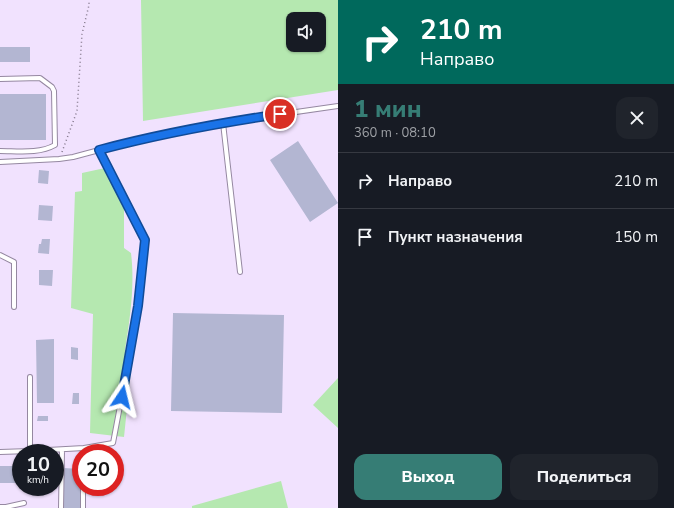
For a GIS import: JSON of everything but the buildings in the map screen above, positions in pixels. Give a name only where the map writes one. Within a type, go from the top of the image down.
[{"type":"lane","points":[[0,79],[40,78],[52,87],[54,91],[55,145],[47,149],[35,151],[0,151]]},
{"type":"lane","points":[[0,162],[59,159],[144,138],[223,123],[338,106]]},
{"type":"lane","points":[[223,123],[240,272]]},
{"type":"lane","points":[[99,150],[145,240],[138,306],[113,443],[109,444]]},
{"type":"lane","points":[[0,255],[14,262],[14,307]]},
{"type":"lane","points":[[30,377],[30,444]]},
{"type":"lane","points":[[0,452],[12,452]]},
{"type":"lane","points":[[61,496],[61,508]]},
{"type":"lane","points":[[83,496],[83,508]]},
{"type":"lane","points":[[0,507],[24,503]]},
{"type":"path","points":[[59,159],[77,111],[82,34],[89,0]]},
{"type":"green space","points":[[141,0],[338,0],[338,90],[143,121]]},
{"type":"green space","points":[[105,168],[124,190],[124,248],[131,253],[132,265],[131,302],[125,350],[133,350],[124,437],[90,433],[93,314],[71,308],[75,192],[82,191],[82,173]]},
{"type":"green space","points":[[338,378],[338,428],[313,405]]},
{"type":"green space","points":[[281,481],[288,508],[192,508],[192,506]]},
{"type":"route","points":[[122,397],[138,306],[145,240],[99,150],[172,132],[280,114]]}]
